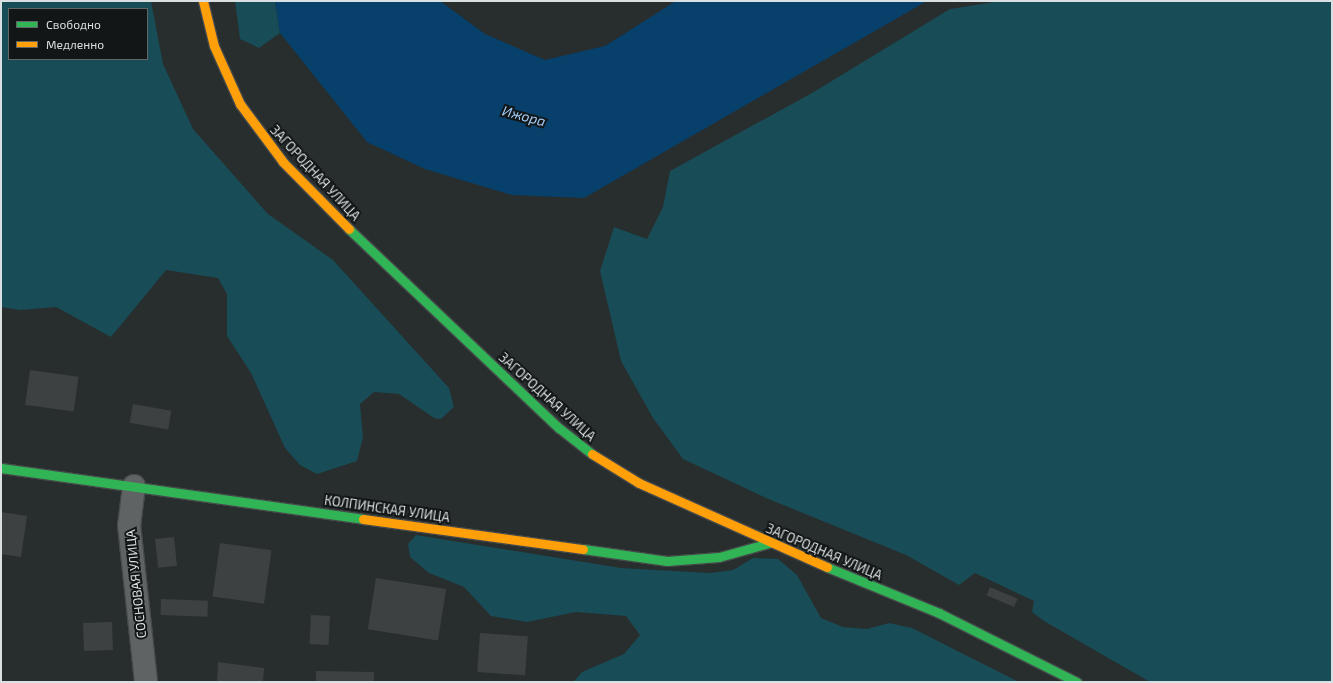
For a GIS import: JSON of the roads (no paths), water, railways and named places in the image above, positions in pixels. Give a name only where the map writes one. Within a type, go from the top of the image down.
[{"type":"main road","name":"ЗАГОРОДНАЯ УЛИЦА","points":[[204,1],[214,46],[240,104],[283,162],[329,210],[559,428],[601,461],[640,483],[768,544],[939,613],[1076,682]]},
{"type":"main road","name":"КОЛПИНСКАЯ УЛИЦА","points":[[1,468],[667,561],[719,557],[768,544]]},
{"type":"street","name":"СОСНОВАЯ УЛИЦА","points":[[134,486],[129,525],[146,682]]},
{"type":"water","name":"Ижора","points":[[275,1],[440,1],[485,34],[545,60],[605,46],[676,1],[927,1],[584,198],[512,195],[425,169],[367,142],[280,33]]}]
